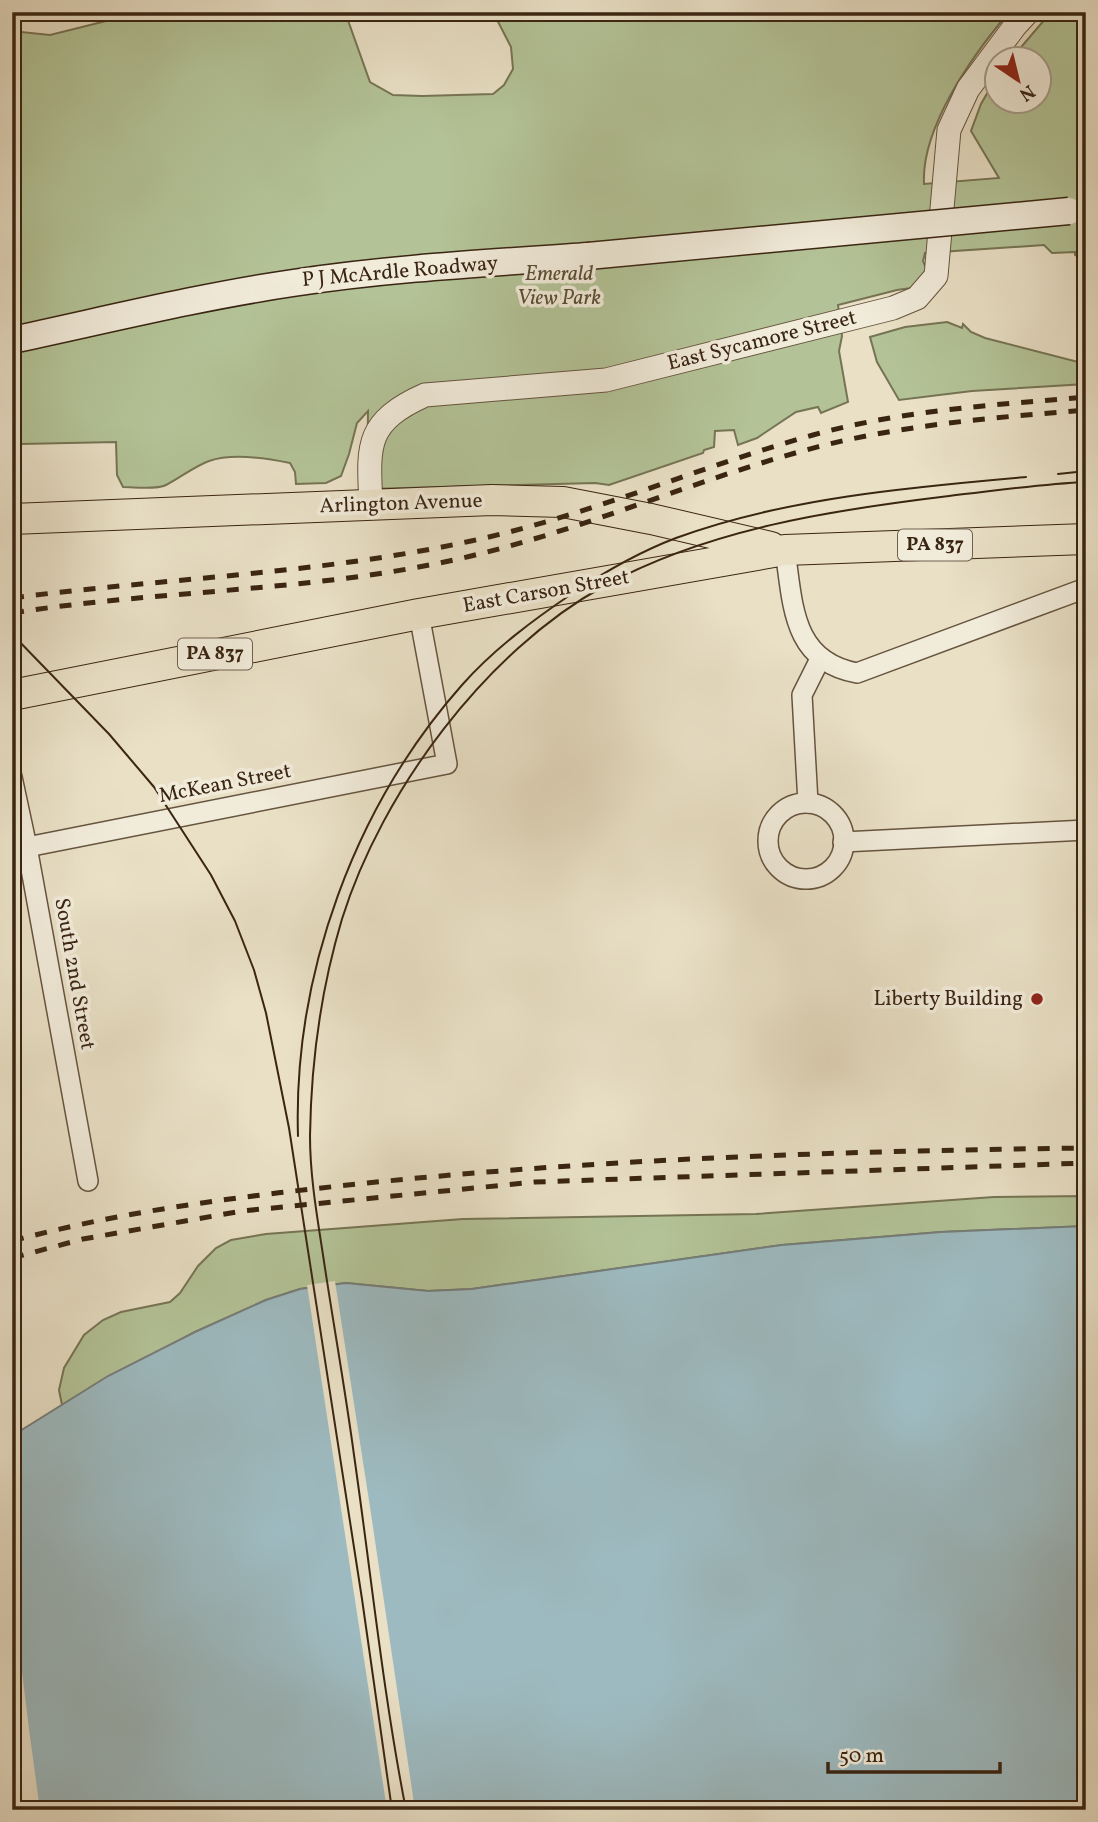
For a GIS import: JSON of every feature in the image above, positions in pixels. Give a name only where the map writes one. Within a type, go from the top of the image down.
[{"type":"main road","name":"P J McArdle Roadway","points":[[12,340],[176,302],[293,282],[386,270],[588,256],[1077,210]]},
{"type":"main road","name":"Arlington Avenue","points":[[12,519],[492,500],[563,502],[785,550]]},
{"type":"main road","name":"East Carson Street","points":[[12,695],[419,614],[785,550],[1086,539]]},
{"type":"street","name":"East Sycamore Street","points":[[371,505],[369,459],[373,435],[386,418],[425,395],[606,380],[893,308],[916,298],[936,276],[949,130],[968,89],[1028,12]]},
{"type":"street","points":[[785,550],[796,614],[810,648],[820,659],[839,669],[857,673],[1086,588]]},
{"type":"street","name":"McKean Street","points":[[20,848],[447,764],[419,614]]},
{"type":"street","points":[[808,803],[802,695],[820,659]]},
{"type":"street","name":"South 2nd Street","points":[[12,777],[20,848],[88,1181]]},
{"type":"street","points":[[808,803],[830,812],[837,820],[842,831],[841,854],[827,873],[816,877],[793,877],[774,863],[768,840],[776,817],[785,809],[808,803]]},
{"type":"street","points":[[843,842],[1086,830]]},
{"type":"green space","name":"Emerald View Park","points":[[192,12],[345,12],[370,82],[393,95],[422,96],[493,94],[504,85],[513,69],[511,47],[493,12],[1009,12],[965,70],[940,116],[925,162],[924,184],[999,178],[971,131],[981,104],[982,116],[1052,116],[1052,46],[1022,46],[1051,12],[1086,12],[1086,261],[1075,255],[1075,252],[1052,253],[1044,245],[925,253],[923,261],[933,285],[897,290],[838,305],[842,336],[839,351],[848,402],[821,413],[818,407],[796,412],[757,438],[738,445],[734,430],[715,431],[714,447],[704,450],[703,453],[609,485],[595,483],[367,489],[368,411],[357,423],[341,476],[326,483],[296,484],[295,472],[290,463],[238,457],[209,461],[162,487],[123,487],[117,475],[116,442],[21,444],[12,419],[12,31],[50,35],[106,21]]},
{"type":"green space","points":[[947,322],[962,328],[963,324],[971,332],[985,338],[1086,364],[1086,384],[972,391],[899,400],[877,362],[870,337],[905,327]]},
{"type":"green space","points":[[1086,1196],[1086,1226],[941,1232],[782,1245],[472,1289],[428,1291],[346,1283],[300,1289],[266,1300],[195,1332],[62,1405],[59,1390],[64,1368],[84,1335],[103,1320],[121,1312],[170,1302],[180,1293],[198,1266],[216,1248],[231,1240],[266,1234],[463,1219],[756,1214],[994,1197]]},
{"type":"water","points":[[1086,1226],[1086,1810],[12,1810],[12,1436],[108,1376],[195,1332],[266,1300],[300,1289],[346,1283],[428,1291],[472,1289],[782,1245],[941,1232]]},
{"type":"pier","points":[[335,1281],[415,1810],[387,1810],[307,1285]]},
{"type":"pier","points":[[12,1590],[29,1729],[40,1810],[12,1810]]},
{"type":"tram line","points":[[1058,474],[1086,471]]},
{"type":"tram line","points":[[298,1136],[299,1075],[306,1014],[319,954],[338,895],[362,838],[391,784],[424,732],[487,659],[558,603],[610,570],[662,543],[717,524],[849,496],[1026,477]]},
{"type":"tram line","points":[[406,1810],[316,1211],[310,1151],[315,1054],[328,972],[342,919],[360,871],[383,822],[411,775],[444,729],[480,686],[519,647],[561,614],[604,586],[644,566],[728,536],[816,516],[949,496],[1086,482]]},
{"type":"tram line","points":[[12,634],[109,734],[154,787],[211,875],[235,921],[254,970],[266,1013],[289,1128],[392,1810]]},
{"type":"railway","points":[[12,598],[300,568],[414,552],[515,531],[770,448],[847,427],[915,414],[1086,397]]},
{"type":"railway","points":[[12,613],[127,599],[300,584],[414,568],[516,544],[739,470],[829,444],[925,426],[1086,410]]},
{"type":"railway","points":[[12,1241],[151,1211],[245,1197],[474,1173],[736,1157],[1086,1148]]},
{"type":"railway","points":[[12,1258],[83,1239],[242,1211],[535,1182],[1086,1163]]},
{"type":"place","name":"Liberty Building","points":[[1037,999]]}]
